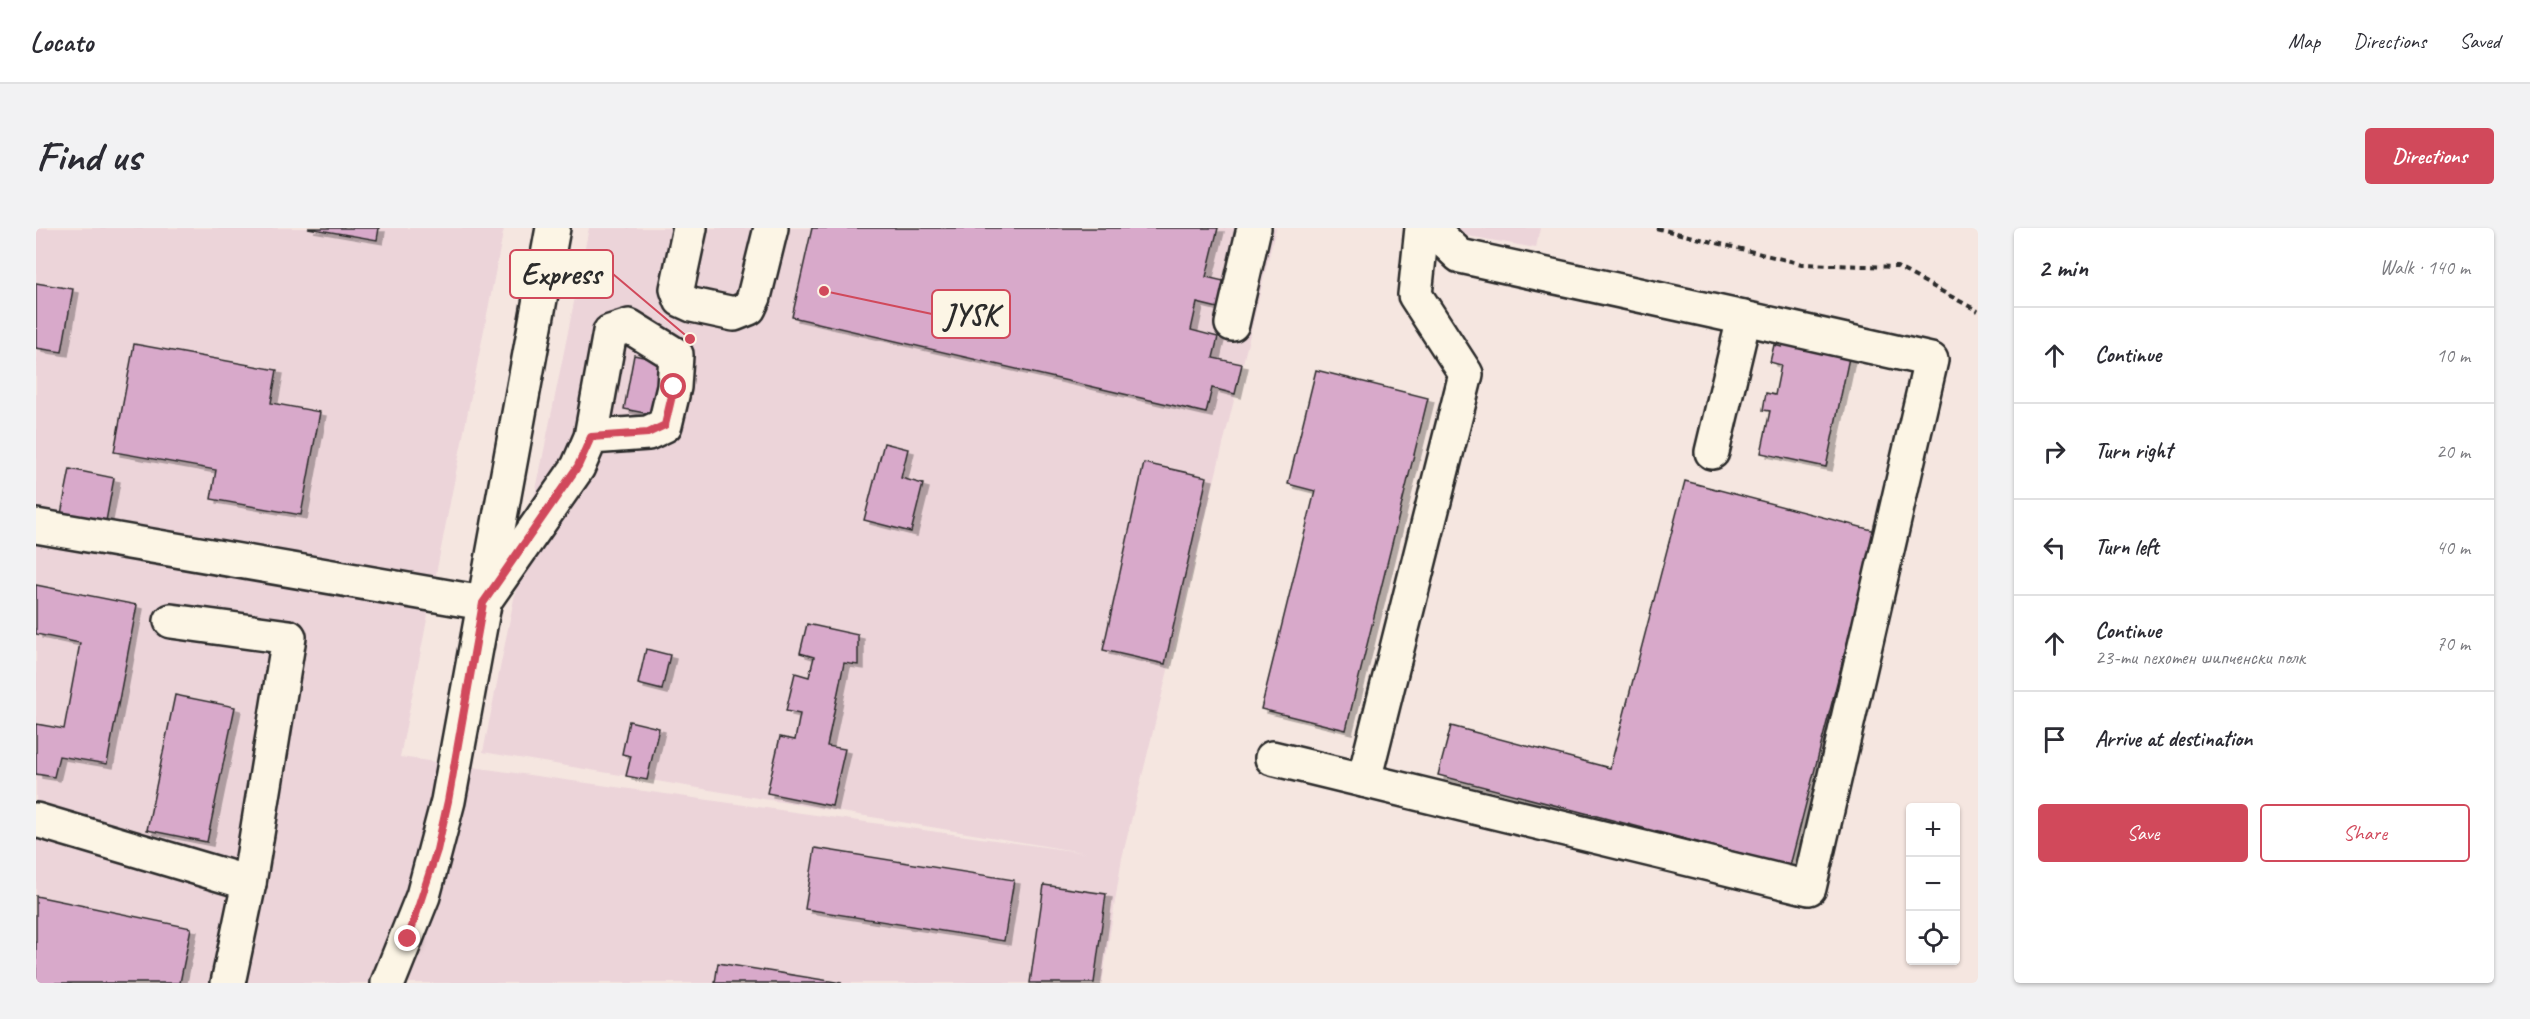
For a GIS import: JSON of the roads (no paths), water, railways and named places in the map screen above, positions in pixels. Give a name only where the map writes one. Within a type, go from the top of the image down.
[{"type":"main road","points":[[388,983],[411,929],[437,850],[450,791],[553,228]]},
{"type":"main road","points":[[690,228],[677,289],[681,300],[692,305],[734,314],[749,308],[754,297],[771,228]]},
{"type":"main road","points":[[1232,324],[1254,228]]},
{"type":"main road","points":[[1364,780],[1466,374],[1415,295],[1422,228]]},
{"type":"main road","points":[[1272,758],[1809,888],[1931,360],[1461,256],[1431,228]]},
{"type":"main road","points":[[1712,452],[1744,318]]},
{"type":"main road","points":[[483,603],[578,466],[591,437]]},
{"type":"main road","points":[[36,526],[483,603]]},
{"type":"main road","points":[[171,621],[289,637],[249,883],[228,983]]},
{"type":"main road","points":[[36,820],[249,883]]},
{"type":"place","name":"JYSK","points":[[824,291]]},
{"type":"place","name":"Express","points":[[690,339]]}]
